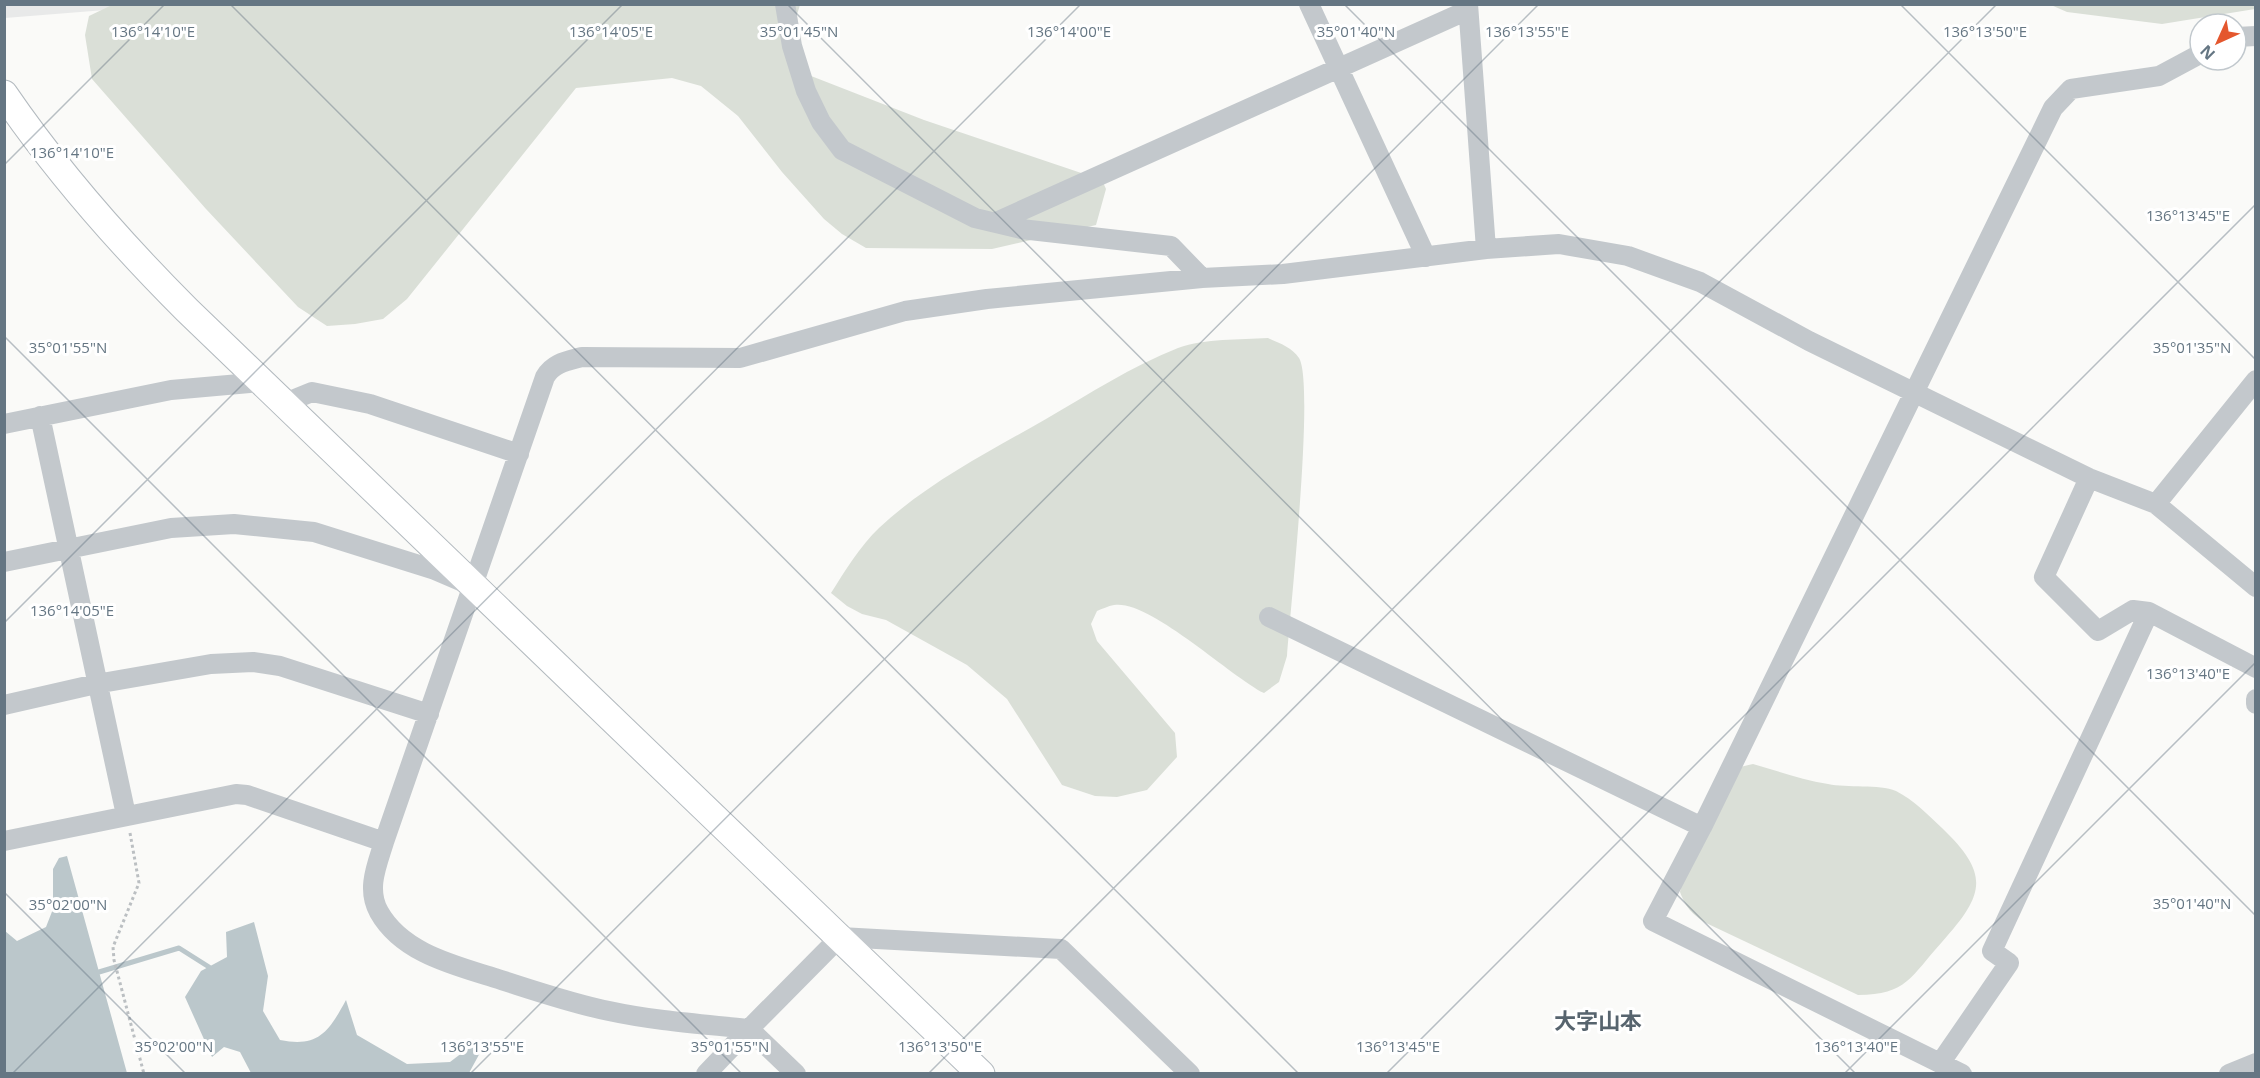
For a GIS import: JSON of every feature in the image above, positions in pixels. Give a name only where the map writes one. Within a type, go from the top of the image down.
[{"type":"street","points":[[785,4],[792,46],[806,91],[821,122],[842,150],[975,218],[1021,229],[1171,246],[1202,278]]},
{"type":"street","points":[[1309,4],[1426,257]]},
{"type":"street","points":[[996,222],[1468,7],[1486,249]]},
{"type":"street","points":[[1962,1074],[1653,921],[1702,827],[2053,108],[2071,89],[2158,76],[2188,60]]},
{"type":"street","points":[[4,94],[34,138],[98,216],[143,266],[473,587],[981,1074]]},
{"type":"street","points":[[796,1074],[749,1029],[611,1012],[573,1003],[434,959],[399,935],[378,910],[373,880],[384,842],[545,377],[550,368],[571,360],[593,357],[740,358],[905,311],[987,299],[1202,278],[1283,274],[1486,249],[1559,244],[1628,256],[1700,282],[1809,341],[2089,478],[2156,504],[2256,587]]},
{"type":"street","points":[[2156,504],[2256,380]]},
{"type":"street","points":[[4,424],[171,390],[262,382]]},
{"type":"street","points":[[285,403],[312,392],[370,404],[519,454]]},
{"type":"street","points":[[40,416],[126,815]]},
{"type":"street","points":[[2089,478],[2044,577],[2098,631],[2133,610],[2149,612],[2256,668]]},
{"type":"street","points":[[4,562],[202,524],[285,527],[343,539],[435,570],[473,587]]},
{"type":"street","points":[[1941,1062],[2009,963],[1992,951],[2149,612]]},
{"type":"street","points":[[1269,618],[1702,827]]},
{"type":"street","points":[[4,705],[96,684],[211,664],[253,662],[280,666],[429,714]]},
{"type":"street","points":[[2256,699],[2256,704]]},
{"type":"street","points":[[4,841],[224,796],[247,795],[384,842]]},
{"type":"street","points":[[706,1074],[840,937],[1060,949],[1190,1074]]},
{"type":"street","points":[[2229,1074],[2256,1063]]},
{"type":"path","points":[[126,815],[139,883],[113,947],[114,960],[144,1074]]},
{"type":"shaded area","points":[[114,4],[800,5],[794,24],[806,74],[924,120],[1102,180],[1106,189],[1096,225],[992,249],[866,248],[842,234],[824,219],[782,172],[738,116],[701,86],[672,78],[576,88],[407,299],[383,319],[327,326],[298,307],[206,209],[92,79],[85,35],[89,16]]},
{"type":"shaded area","points":[[2255,4],[2255,9],[2236,12],[2188,12],[2188,20],[2162,24],[2067,12],[2051,5]]},
{"type":"shaded area","points":[[5,5],[168,5],[5,18]]},
{"type":"shaded area","points":[[1268,338],[1296,354],[1303,376],[1303,452],[1287,656],[1279,682],[1264,693],[1189,640],[1147,614],[1129,606],[1114,605],[1097,611],[1091,624],[1097,641],[1175,733],[1177,757],[1147,790],[1117,797],[1095,796],[1062,785],[1007,699],[967,665],[886,620],[862,614],[831,593],[859,551],[879,528],[917,496],[981,456],[1127,372],[1178,348],[1211,341]]},
{"type":"shaded area","points":[[1753,764],[1819,782],[1896,791],[1915,803],[1958,844],[1969,859],[1975,872],[1976,885],[1967,911],[1907,981],[1887,992],[1858,995],[1706,923],[1687,906],[1680,892],[1702,808],[1710,792],[1730,770]]},
{"type":"shaded area","points":[[67,856],[127,1073],[5,1073],[5,931],[17,941],[46,927],[53,909],[53,869],[59,858]]},
{"type":"shaded area","points":[[254,922],[268,976],[263,1011],[280,1040],[304,1041],[321,1035],[334,1020],[346,1000],[357,1035],[407,1064],[450,1062],[471,1046],[481,1051],[469,1073],[251,1073],[240,1052],[224,1047],[212,1057],[185,997],[201,971],[227,957],[226,932]]},
{"type":"waterway","points":[[99,972],[179,948],[209,967]]},
{"type":"district","name":"大字山本","points":[[1598,1020]]}]
